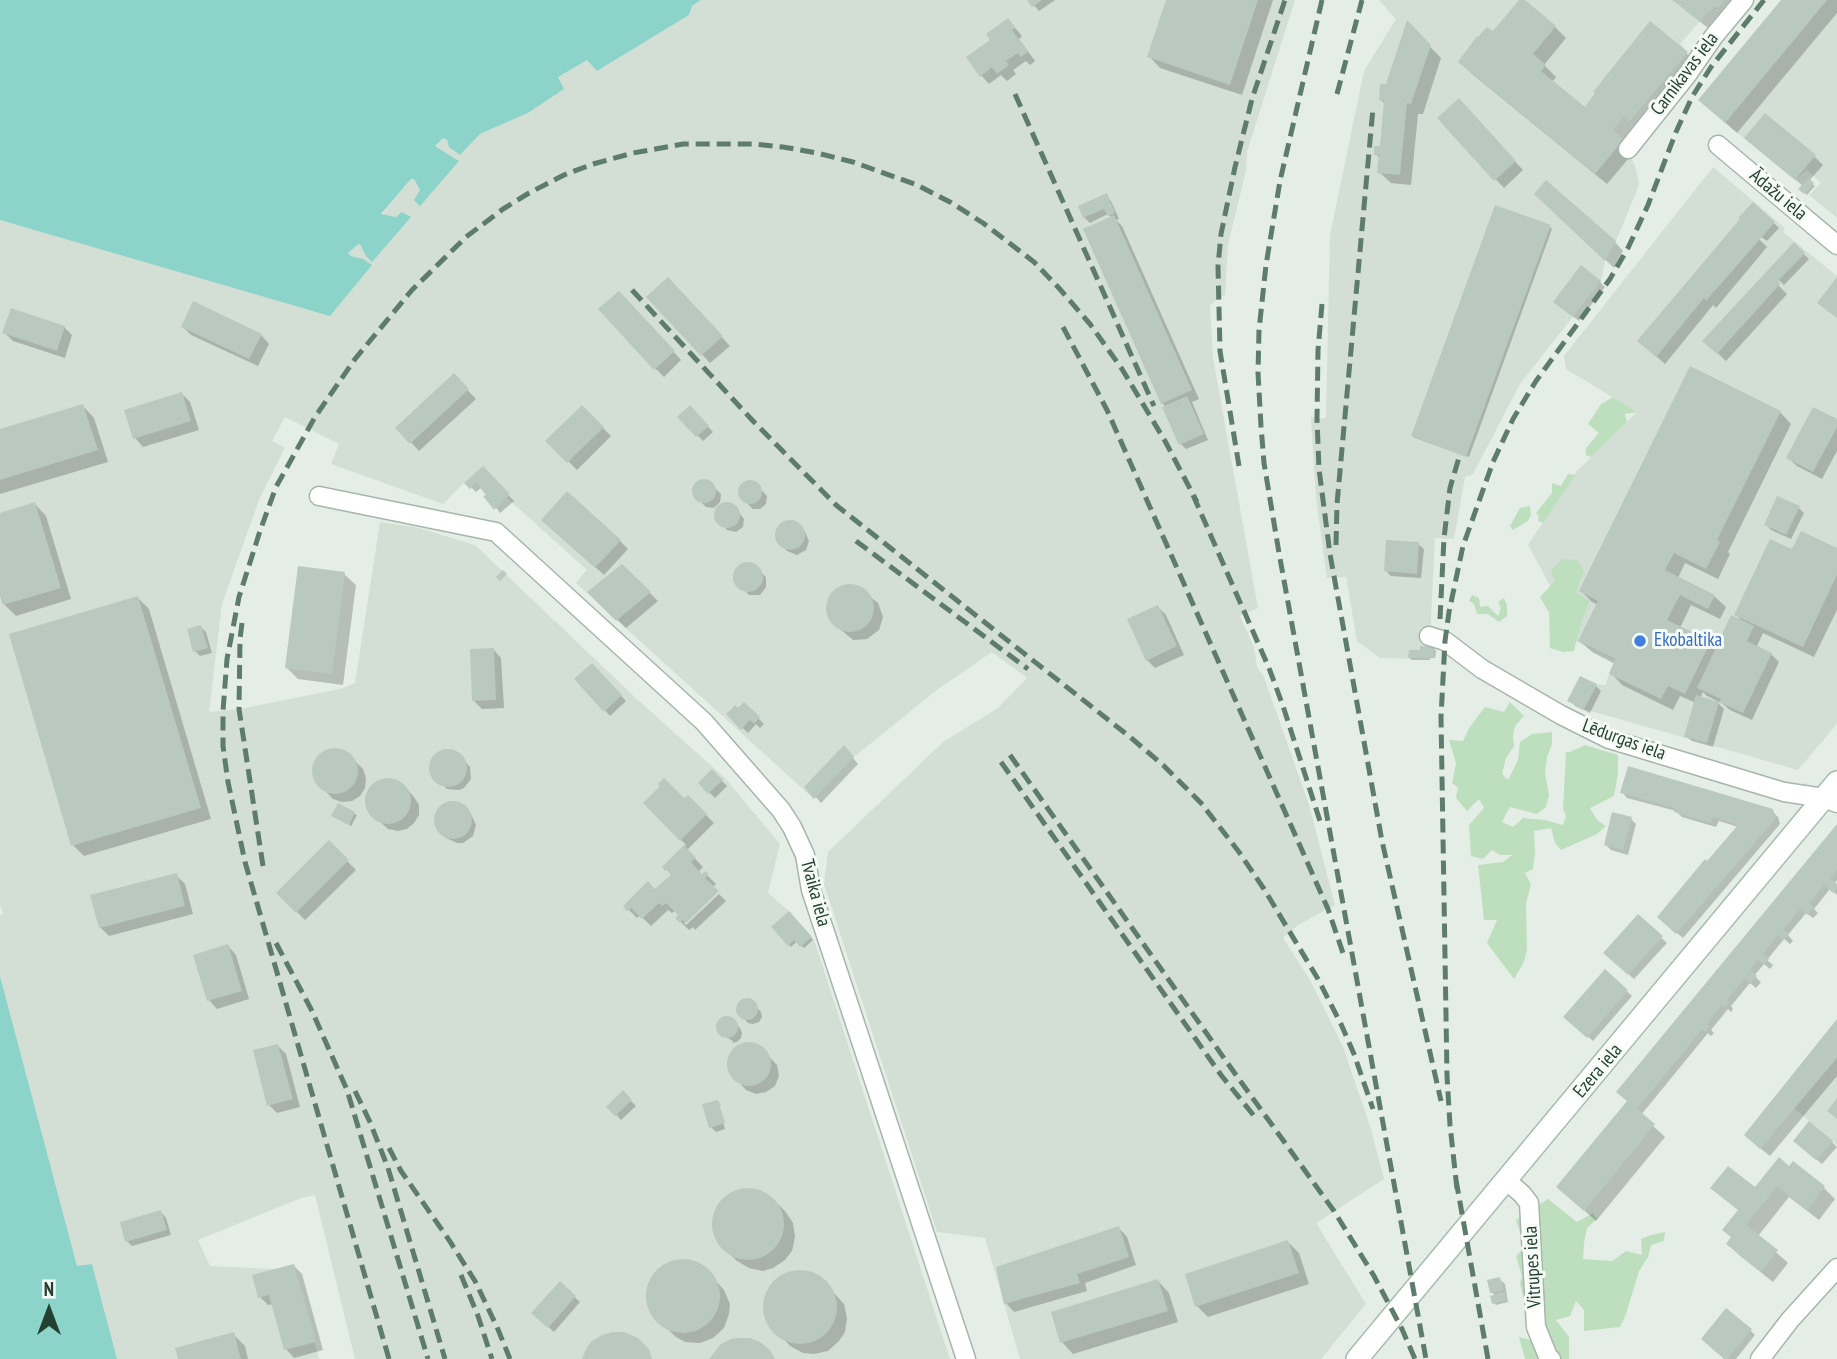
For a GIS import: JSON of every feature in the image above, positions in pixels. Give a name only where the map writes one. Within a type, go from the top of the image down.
[{"type":"street","name":"Carnikavas iela","points":[[1628,149],[1744,0]]},
{"type":"street","name":"Ādažu iela","points":[[1718,145],[1837,245]]},
{"type":"street","name":"Tvaika iela","points":[[319,496],[496,531],[704,722],[781,810],[805,855],[811,890],[966,1359]]},
{"type":"street","name":"Lēdurgas iela","points":[[1429,636],[1445,641],[1482,669],[1560,715],[1609,739],[1784,792],[1833,794]]},
{"type":"street","name":"Ezera iela","points":[[1357,1359],[1833,794]]},
{"type":"street","name":"Vitrupes iela","points":[[1506,1180],[1530,1203],[1536,1327],[1551,1359]]},
{"type":"street","points":[[1760,1359],[1790,1320],[1837,1268]]},
{"type":"shaded area","points":[[701,0],[1295,0],[1247,152],[1246,171],[1228,244],[1225,295],[1210,306],[1213,358],[1258,608],[1240,616],[1254,647],[1257,667],[1264,677],[1309,805],[1335,905],[1298,925],[1283,938],[1310,980],[1343,1047],[1371,1129],[1384,1179],[1316,1223],[1366,1304],[1321,1359],[1020,1359],[985,1238],[937,1232],[824,884],[828,852],[943,742],[998,708],[1027,678],[992,652],[938,689],[854,757],[814,799],[576,583],[587,570],[507,498],[510,494],[498,483],[486,495],[476,483],[470,489],[464,483],[443,504],[331,464],[339,444],[285,417],[272,441],[285,448],[259,500],[222,604],[209,712],[240,709],[340,689],[355,683],[380,522],[419,528],[475,545],[640,702],[724,777],[780,844],[768,893],[789,911],[812,937],[816,946],[950,1359],[355,1359],[315,1195],[301,1198],[198,1240],[210,1266],[296,1270],[319,1359],[117,1359],[92,1264],[77,1267],[0,976],[0,915],[3,913],[0,905],[0,220],[157,265],[363,259],[348,253],[360,244],[366,256],[396,217],[381,215],[411,179],[414,179],[420,191],[458,160],[435,146],[443,137],[460,155],[480,134],[528,113],[563,89],[558,77],[588,59],[597,71],[689,15],[692,6]]},
{"type":"shaded area","points":[[1379,0],[1725,0],[1718,8],[1715,6],[1708,12],[1680,44],[1684,47],[1679,63],[1631,122],[1624,117],[1613,130],[1624,139],[1636,169],[1639,185],[1605,261],[1601,281],[1520,384],[1473,474],[1465,477],[1454,539],[1435,538],[1429,659],[1380,658],[1357,641],[1346,577],[1327,578],[1316,498],[1311,417],[1326,418],[1330,235],[1364,71],[1396,19]]},
{"type":"shaded area","points":[[1827,0],[1837,0],[1837,218],[1809,195],[1821,183],[1807,170],[1795,180],[1725,123]]},
{"type":"shaded area","points":[[1713,167],[1785,228],[1783,232],[1837,276],[1837,724],[1798,770],[1584,709],[1597,684],[1605,685],[1615,660],[1555,631],[1553,591],[1528,545],[1577,471],[1637,412],[1566,369],[1564,356]]},
{"type":"shaded area","points":[[1837,1058],[1837,1145],[1794,1108]]},
{"type":"green space","points":[[1613,397],[1637,412],[1625,414],[1627,422],[1591,457],[1586,455],[1586,448],[1599,433],[1588,424],[1601,404]]},
{"type":"green space","points":[[1568,474],[1575,475],[1543,523],[1538,521],[1539,516],[1536,513],[1552,493],[1552,483],[1561,486]]},
{"type":"green space","points":[[1530,506],[1531,515],[1528,521],[1513,530],[1510,526],[1520,508]]},
{"type":"green space","points":[[1562,559],[1577,560],[1584,571],[1576,592],[1590,601],[1574,651],[1563,652],[1550,648],[1549,613],[1540,597],[1555,581],[1551,570]]},
{"type":"green space","points":[[1472,595],[1479,598],[1480,607],[1488,606],[1498,616],[1501,608],[1498,602],[1504,598],[1507,616],[1499,622],[1488,614],[1477,614],[1474,604],[1469,601]]},
{"type":"green space","points":[[1510,702],[1524,716],[1515,726],[1514,746],[1506,758],[1502,774],[1508,780],[1518,760],[1520,742],[1532,734],[1552,732],[1545,773],[1549,795],[1546,807],[1537,814],[1510,807],[1502,822],[1513,827],[1523,818],[1563,825],[1566,816],[1563,809],[1566,752],[1585,745],[1618,755],[1614,796],[1590,808],[1597,820],[1606,826],[1597,834],[1561,850],[1555,843],[1551,828],[1534,831],[1533,869],[1525,873],[1531,884],[1526,904],[1527,949],[1524,962],[1514,979],[1487,943],[1497,920],[1484,920],[1478,865],[1503,862],[1512,855],[1500,855],[1492,850],[1483,859],[1471,856],[1469,825],[1484,808],[1479,799],[1467,811],[1456,798],[1458,788],[1452,783],[1456,763],[1449,740],[1463,741],[1485,707],[1504,712]]},
{"type":"green space","points":[[1548,1199],[1577,1222],[1593,1213],[1597,1219],[1587,1228],[1583,1259],[1612,1261],[1626,1251],[1642,1255],[1641,1239],[1665,1232],[1664,1241],[1651,1245],[1620,1327],[1584,1331],[1584,1310],[1576,1301],[1570,1316],[1556,1320],[1569,1337],[1569,1359],[1525,1359],[1519,1337],[1533,1341],[1516,1256],[1525,1247],[1516,1220]]},
{"type":"water","points":[[0,0],[701,0],[692,6],[689,15],[597,71],[587,60],[558,77],[564,89],[528,113],[480,134],[460,155],[449,147],[447,140],[443,138],[435,146],[459,161],[420,206],[414,200],[420,190],[414,179],[411,179],[381,214],[396,217],[402,212],[411,217],[372,262],[360,244],[348,253],[372,265],[330,316],[0,220]]},
{"type":"water","points":[[0,976],[77,1266],[92,1264],[117,1359],[0,1359]]},
{"type":"building","points":[[1027,0],[1042,0],[1032,7]]},
{"type":"building","points":[[1166,0],[1258,0],[1230,85],[1147,57]]},
{"type":"building","points":[[1519,0],[1525,0],[1556,26],[1533,54],[1546,65],[1541,71],[1585,107],[1595,93],[1593,92],[1650,21],[1688,52],[1630,122],[1624,117],[1613,130],[1624,139],[1595,174],[1458,62],[1477,36],[1487,27],[1493,31]]},
{"type":"building","points":[[1672,0],[1725,0],[1718,8],[1715,6],[1708,12],[1700,22]]},
{"type":"building","points":[[1781,0],[1827,0],[1725,123],[1698,100]]},
{"type":"building","points":[[1008,18],[1015,27],[1012,30],[1028,52],[1021,57],[1018,53],[1006,61],[1009,65],[997,74],[992,67],[980,77],[966,57],[990,40],[986,34]]},
{"type":"building","points":[[1407,20],[1431,45],[1411,104],[1407,103],[1400,175],[1377,173],[1379,155],[1374,155],[1374,146],[1380,146],[1384,101],[1379,100],[1380,84],[1386,84]]},
{"type":"building","points":[[1459,98],[1516,161],[1494,181],[1437,118]]},
{"type":"building","points":[[1765,113],[1816,155],[1795,180],[1744,138]]},
{"type":"building","points":[[1809,178],[1814,183],[1804,194],[1798,189]]},
{"type":"building","points":[[1546,180],[1616,241],[1605,261],[1534,194]]},
{"type":"building","points":[[1107,193],[1115,213],[1108,216],[1104,209],[1083,218],[1078,206]]},
{"type":"building","points":[[1753,202],[1775,222],[1706,301],[1704,298],[1656,357],[1637,341]]},
{"type":"building","points":[[1495,205],[1551,225],[1466,457],[1411,436]]},
{"type":"building","points":[[1114,215],[1192,390],[1161,404],[1083,229]]},
{"type":"building","points":[[1794,242],[1805,253],[1717,354],[1702,341]]},
{"type":"building","points":[[1581,265],[1601,281],[1573,317],[1553,302]]},
{"type":"building","points":[[668,277],[723,336],[701,356],[646,297]]},
{"type":"building","points":[[1837,277],[1837,318],[1817,303]]},
{"type":"building","points":[[619,291],[675,351],[654,370],[598,309]]},
{"type":"building","points":[[193,301],[262,334],[249,359],[181,327]]},
{"type":"building","points":[[11,308],[65,326],[57,351],[2,333]]},
{"type":"building","points":[[1690,366],[1781,411],[1717,540],[1720,542],[1706,569],[1674,553],[1665,570],[1715,595],[1708,609],[1680,595],[1667,620],[1711,641],[1685,694],[1668,686],[1661,699],[1609,674],[1615,659],[1578,641],[1598,601],[1579,591]]},
{"type":"building","points":[[454,373],[469,389],[410,444],[395,428]]},
{"type":"building","points":[[182,392],[191,421],[133,439],[124,410]]},
{"type":"building","points":[[1187,396],[1204,434],[1179,445],[1162,407]]},
{"type":"building","points":[[83,404],[98,450],[0,480],[0,429]]},
{"type":"building","points":[[582,405],[604,427],[567,463],[545,441]]},
{"type":"building","points":[[690,405],[709,426],[696,437],[677,417]]},
{"type":"building","points":[[1813,407],[1837,419],[1837,427],[1813,472],[1786,458]]},
{"type":"building","points":[[483,466],[510,494],[494,510],[476,483],[470,489],[464,483]]},
{"type":"building","points":[[704,479],[713,482],[716,491],[713,500],[704,503],[695,500],[692,491],[695,482]]},
{"type":"building","points":[[750,480],[759,483],[762,492],[759,501],[750,504],[741,501],[738,492],[741,483]]},
{"type":"building","points":[[567,491],[621,540],[595,568],[541,520]]},
{"type":"building","points":[[1777,496],[1800,506],[1786,535],[1764,525]]},
{"type":"building","points":[[35,502],[61,588],[3,605],[0,596],[0,513]]},
{"type":"building","points":[[727,502],[736,506],[740,515],[736,524],[727,528],[718,524],[714,515],[718,506]]},
{"type":"building","points":[[790,520],[796,521],[804,529],[804,541],[796,549],[790,550],[784,549],[776,541],[775,535],[776,529],[784,521]]},
{"type":"building","points":[[1801,531],[1837,548],[1837,575],[1803,647],[1734,615],[1770,539],[1792,549]]},
{"type":"building","points":[[1386,540],[1419,542],[1417,574],[1384,571]]},
{"type":"building","points":[[748,562],[754,563],[762,571],[762,583],[754,591],[748,592],[742,591],[734,583],[733,577],[734,571],[742,563]]},
{"type":"building","points":[[622,564],[651,592],[616,621],[587,592]]},
{"type":"building","points":[[298,566],[345,572],[332,674],[285,668]]},
{"type":"building","points":[[503,570],[507,574],[500,581],[496,577]]},
{"type":"building","points":[[850,584],[867,591],[874,608],[867,625],[850,632],[833,625],[826,608],[833,591]]},
{"type":"building","points":[[138,596],[201,808],[71,846],[9,634]]},
{"type":"building","points":[[1158,605],[1177,646],[1146,661],[1127,619]]},
{"type":"building","points":[[1731,615],[1754,626],[1747,641],[1772,653],[1743,713],[1697,688]]},
{"type":"building","points":[[201,625],[208,648],[193,652],[187,629]]},
{"type":"building","points":[[1420,646],[1434,647],[1434,657],[1408,658],[1409,650],[1420,650]]},
{"type":"building","points":[[494,648],[496,700],[472,701],[470,649]]},
{"type":"building","points":[[592,663],[622,695],[604,712],[574,679]]},
{"type":"building","points":[[1580,676],[1597,684],[1584,709],[1567,701]]},
{"type":"building","points":[[1696,695],[1719,702],[1707,743],[1684,737]]},
{"type":"building","points":[[744,702],[760,717],[754,724],[750,720],[741,730],[726,714],[735,705],[738,708]]},
{"type":"building","points":[[844,745],[854,757],[814,799],[804,787]]},
{"type":"building","points":[[335,748],[351,755],[358,771],[351,787],[335,794],[319,787],[312,771],[319,755]]},
{"type":"building","points":[[448,749],[461,755],[467,768],[461,781],[448,787],[435,781],[429,768],[435,755]]},
{"type":"building","points":[[1628,766],[1773,809],[1776,818],[1676,934],[1657,917],[1705,859],[1707,861],[1738,825],[1713,817],[1711,823],[1674,812],[1675,808],[1620,793]]},
{"type":"building","points":[[712,769],[723,780],[708,794],[698,783]]},
{"type":"building","points":[[388,778],[404,785],[411,801],[404,817],[388,824],[372,817],[365,801],[372,785]]},
{"type":"building","points":[[664,778],[684,798],[688,795],[707,814],[680,841],[643,803]]},
{"type":"building","points":[[453,801],[466,807],[472,820],[466,833],[453,839],[440,833],[434,820],[440,807]]},
{"type":"building","points":[[338,803],[355,812],[349,825],[331,816]]},
{"type":"building","points":[[1612,812],[1632,817],[1623,850],[1604,845]]},
{"type":"building","points":[[1837,824],[1837,869],[1830,878],[1837,884],[1837,888],[1833,893],[1824,885],[1809,903],[1814,907],[1807,915],[1800,909],[1783,930],[1789,934],[1784,940],[1778,935],[1763,954],[1769,959],[1764,965],[1758,960],[1750,970],[1757,976],[1750,984],[1744,979],[1727,1000],[1729,1002],[1725,1008],[1722,1005],[1707,1024],[1710,1026],[1705,1032],[1702,1029],[1637,1109],[1655,1124],[1584,1211],[1556,1187],[1627,1101],[1616,1092]]},
{"type":"building","points":[[329,840],[349,860],[296,913],[276,893]]},
{"type":"building","points":[[684,845],[696,858],[691,862],[702,874],[705,871],[709,874],[705,878],[719,891],[686,923],[683,920],[680,923],[675,918],[678,915],[666,903],[662,906],[659,903],[642,919],[631,908],[627,911],[623,907],[648,881],[655,889],[672,874],[662,867]]},
{"type":"building","points":[[177,873],[185,906],[99,928],[90,895]]},
{"type":"building","points":[[789,911],[812,937],[800,947],[794,940],[788,946],[771,927]]},
{"type":"building","points":[[1638,914],[1663,936],[1628,975],[1603,953]]},
{"type":"building","points":[[228,944],[242,991],[207,1001],[193,955]]},
{"type":"building","points":[[1605,969],[1628,990],[1587,1038],[1563,1017]]},
{"type":"building","points":[[747,998],[755,1001],[758,1009],[755,1017],[747,1020],[739,1017],[736,1009],[739,1001]]},
{"type":"building","points":[[727,1016],[737,1023],[738,1027],[731,1037],[727,1038],[717,1031],[716,1027],[723,1017]]},
{"type":"building","points":[[1837,1019],[1837,1058],[1760,1149],[1744,1135]]},
{"type":"building","points":[[749,1042],[764,1049],[771,1064],[764,1079],[749,1086],[734,1079],[727,1064],[734,1049]]},
{"type":"building","points":[[278,1044],[293,1099],[267,1106],[253,1050]]},
{"type":"building","points":[[623,1090],[632,1100],[615,1116],[606,1107]]},
{"type":"building","points":[[1837,1098],[1837,1119],[1827,1111]]},
{"type":"building","points":[[718,1100],[725,1123],[709,1128],[702,1104]]},
{"type":"building","points":[[1809,1121],[1833,1141],[1816,1160],[1793,1141]]},
{"type":"building","points":[[1779,1157],[1789,1166],[1793,1161],[1825,1186],[1807,1210],[1777,1186],[1746,1225],[1778,1250],[1761,1272],[1726,1244],[1731,1237],[1722,1230],[1738,1210],[1710,1188],[1728,1166],[1755,1187]]},
{"type":"building","points":[[755,1188],[774,1198],[782,1210],[782,1238],[774,1250],[762,1258],[741,1260],[722,1250],[714,1238],[712,1217],[722,1198],[734,1190]]},
{"type":"building","points":[[161,1210],[167,1230],[125,1242],[120,1222]]},
{"type":"building","points":[[1119,1226],[1129,1257],[1077,1274],[1080,1283],[1004,1304],[996,1267]]},
{"type":"building","points":[[1288,1240],[1299,1273],[1195,1307],[1185,1274]]},
{"type":"building","points":[[683,1259],[697,1262],[709,1270],[717,1282],[720,1296],[717,1310],[709,1322],[697,1330],[683,1333],[669,1330],[657,1322],[649,1310],[646,1296],[649,1282],[657,1270],[669,1262]]},
{"type":"building","points":[[294,1264],[316,1342],[284,1350],[269,1295],[258,1298],[252,1275]]},
{"type":"building","points":[[800,1270],[814,1273],[826,1281],[834,1293],[837,1307],[834,1321],[826,1333],[814,1341],[800,1344],[786,1341],[774,1333],[766,1321],[763,1307],[766,1293],[774,1281],[786,1273]]},
{"type":"building","points":[[1500,1277],[1503,1290],[1490,1293],[1487,1280]]},
{"type":"building","points":[[1158,1279],[1168,1311],[1060,1343],[1051,1312]]},
{"type":"building","points":[[560,1281],[576,1296],[548,1328],[531,1313]]},
{"type":"building","points":[[1505,1292],[1507,1300],[1492,1304],[1490,1296]]},
{"type":"building","points":[[1726,1308],[1752,1329],[1727,1359],[1724,1359],[1701,1339]]},
{"type":"building","points":[[234,1332],[241,1359],[178,1359],[175,1348]]},
{"type":"building","points":[[613,1332],[624,1332],[638,1338],[649,1349],[652,1359],[582,1359],[592,1341]]},
{"type":"building","points":[[738,1338],[750,1338],[760,1342],[769,1349],[775,1359],[709,1359],[721,1344]]},
{"type":"railway","points":[[1239,466],[1220,351],[1218,266],[1221,234],[1252,99],[1285,0]]},
{"type":"railway","points":[[1322,0],[1280,181],[1266,265],[1259,330],[1261,426],[1264,463],[1279,553],[1426,1359]]},
{"type":"railway","points":[[1337,94],[1362,0]]},
{"type":"railway","points":[[1457,1189],[1447,1076],[1441,717],[1445,641],[1463,546],[1493,462],[1513,419],[1536,381],[1610,279],[1628,248],[1692,97],[1711,67],[1764,0]]},
{"type":"railway","points":[[1015,94],[1154,406]]},
{"type":"railway","points":[[1336,545],[1337,504],[1373,108]]},
{"type":"railway","points":[[389,1359],[245,862],[228,782],[223,746],[223,711],[227,659],[239,597],[276,487],[315,417],[355,359],[412,290],[466,237],[503,209],[564,175],[593,164],[683,144],[754,144],[783,147],[853,162],[917,185],[950,202],[1034,262],[1090,324],[1122,369],[1197,502]]},
{"type":"railway","points":[[632,290],[753,421],[836,505],[1130,737],[1201,803],[1264,889],[1318,979],[1354,1054],[1373,1109]]},
{"type":"railway","points":[[1322,304],[1317,419],[1319,469],[1330,554],[1382,841],[1441,1101]]},
{"type":"railway","points":[[1063,327],[1107,410],[1328,909],[1344,956]]},
{"type":"railway","points":[[1440,619],[1444,538],[1450,488],[1460,454]]},
{"type":"railway","points":[[1193,495],[1269,668],[1320,821]]},
{"type":"railway","points":[[856,541],[1028,669]]},
{"type":"railway","points":[[242,623],[239,709],[263,866]]},
{"type":"railway","points":[[1010,755],[1334,1211],[1374,1276],[1415,1359]]},
{"type":"railway","points":[[1001,762],[1221,1075],[1255,1117]]},
{"type":"railway","points":[[276,943],[312,1011],[347,1090],[428,1359]]},
{"type":"railway","points":[[355,1091],[388,1168],[445,1359]]},
{"type":"railway","points":[[389,1148],[401,1171],[475,1281],[510,1359]]},
{"type":"railway","points":[[1456,1180],[1488,1359]]},
{"type":"railway","points":[[461,1275],[492,1359]]},
{"type":"place","name":"Ekobaltika","points":[[1640,641]]}]
